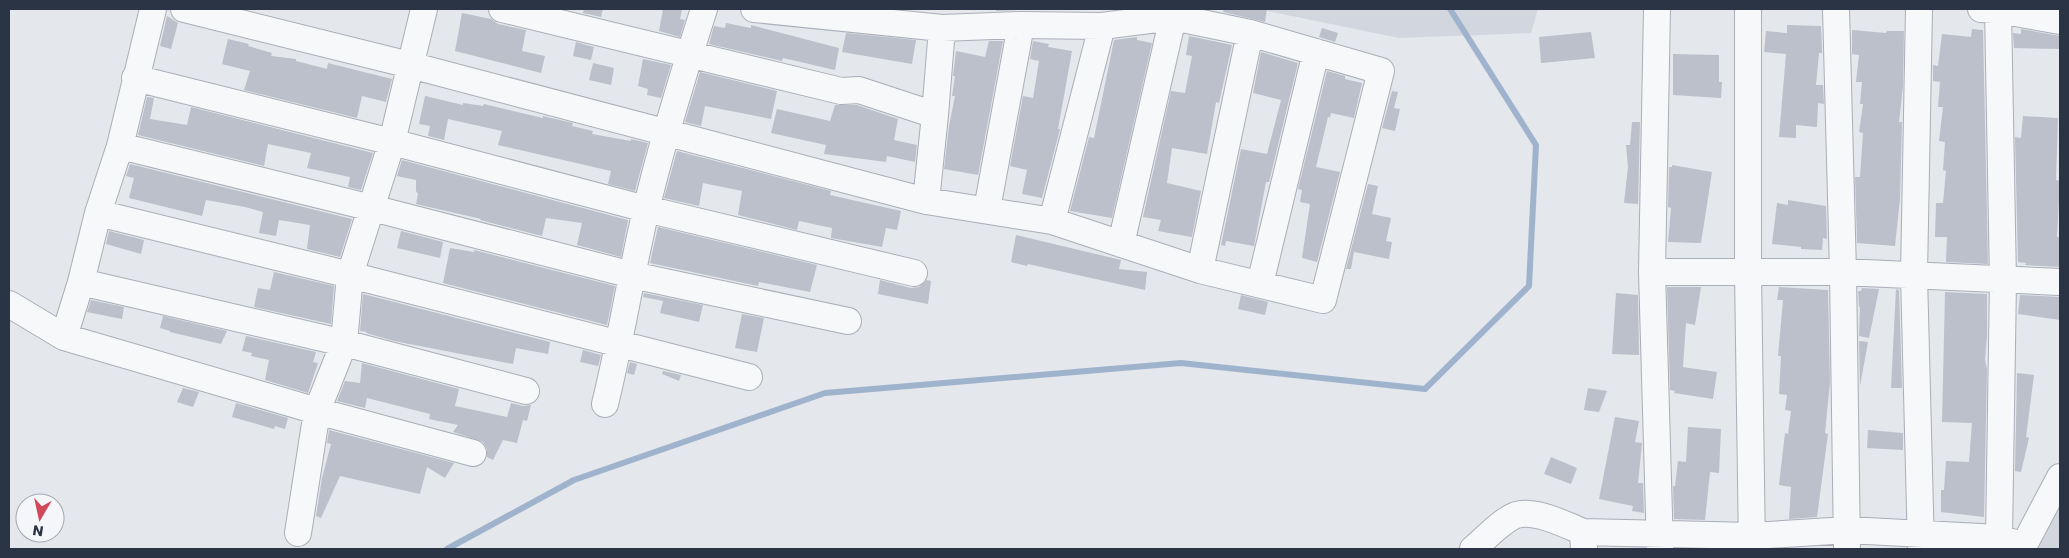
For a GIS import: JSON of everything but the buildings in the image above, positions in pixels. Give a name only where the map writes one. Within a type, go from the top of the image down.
[{"type":"street","points":[[64,337],[81,282],[98,213],[120,146],[153,9]]},
{"type":"street","points":[[184,9],[410,65],[926,201],[987,209],[1052,221],[1200,270],[1323,300],[1381,71],[1250,33],[1173,17],[1102,26],[1021,25],[942,28],[754,9]]},
{"type":"street","points":[[298,533],[317,411],[344,342],[350,275],[392,142],[424,9]]},
{"type":"street","points":[[502,9],[841,91],[859,90],[936,115]]},
{"type":"street","points":[[605,404],[620,344],[646,209],[666,133],[704,9]]},
{"type":"street","points":[[1657,9],[1652,272],[1660,541]]},
{"type":"street","points":[[1748,9],[1748,273],[1752,542]]},
{"type":"street","points":[[1836,9],[1843,272],[1847,540]]},
{"type":"street","points":[[1919,9],[1914,275],[1921,541]]},
{"type":"street","points":[[1999,538],[2003,281],[1992,9],[2060,21]]},
{"type":"street","points":[[1121,244],[1173,17]]},
{"type":"street","points":[[987,209],[1021,25]]},
{"type":"street","points":[[1052,221],[1102,26]]},
{"type":"street","points":[[926,201],[936,115],[942,28]]},
{"type":"street","points":[[1200,270],[1250,33]]},
{"type":"street","points":[[1260,284],[1316,52]]},
{"type":"street","points":[[135,78],[392,142],[646,209],[914,273]]},
{"type":"street","points":[[120,146],[632,275],[848,321]]},
{"type":"street","points":[[98,213],[749,377]]},
{"type":"street","points":[[1652,272],[1843,272],[2003,281],[2060,282]]},
{"type":"street","points":[[81,282],[344,342],[526,391]]},
{"type":"street","points":[[9,304],[64,337],[317,411],[473,453]]},
{"type":"street","points":[[1473,549],[1508,520],[1516,515],[1526,513],[1536,514],[1584,541],[1921,541],[1999,538],[2023,548],[2060,477]]},
{"type":"shaded area","points":[[1258,9],[1538,9],[1531,33],[1399,38]]},
{"type":"shaded area","points":[[2060,461],[2060,549],[2012,549]]},
{"type":"waterway","points":[[447,549],[574,480],[825,393],[1181,363],[1425,389],[1529,286],[1536,145],[1450,9]]}]
